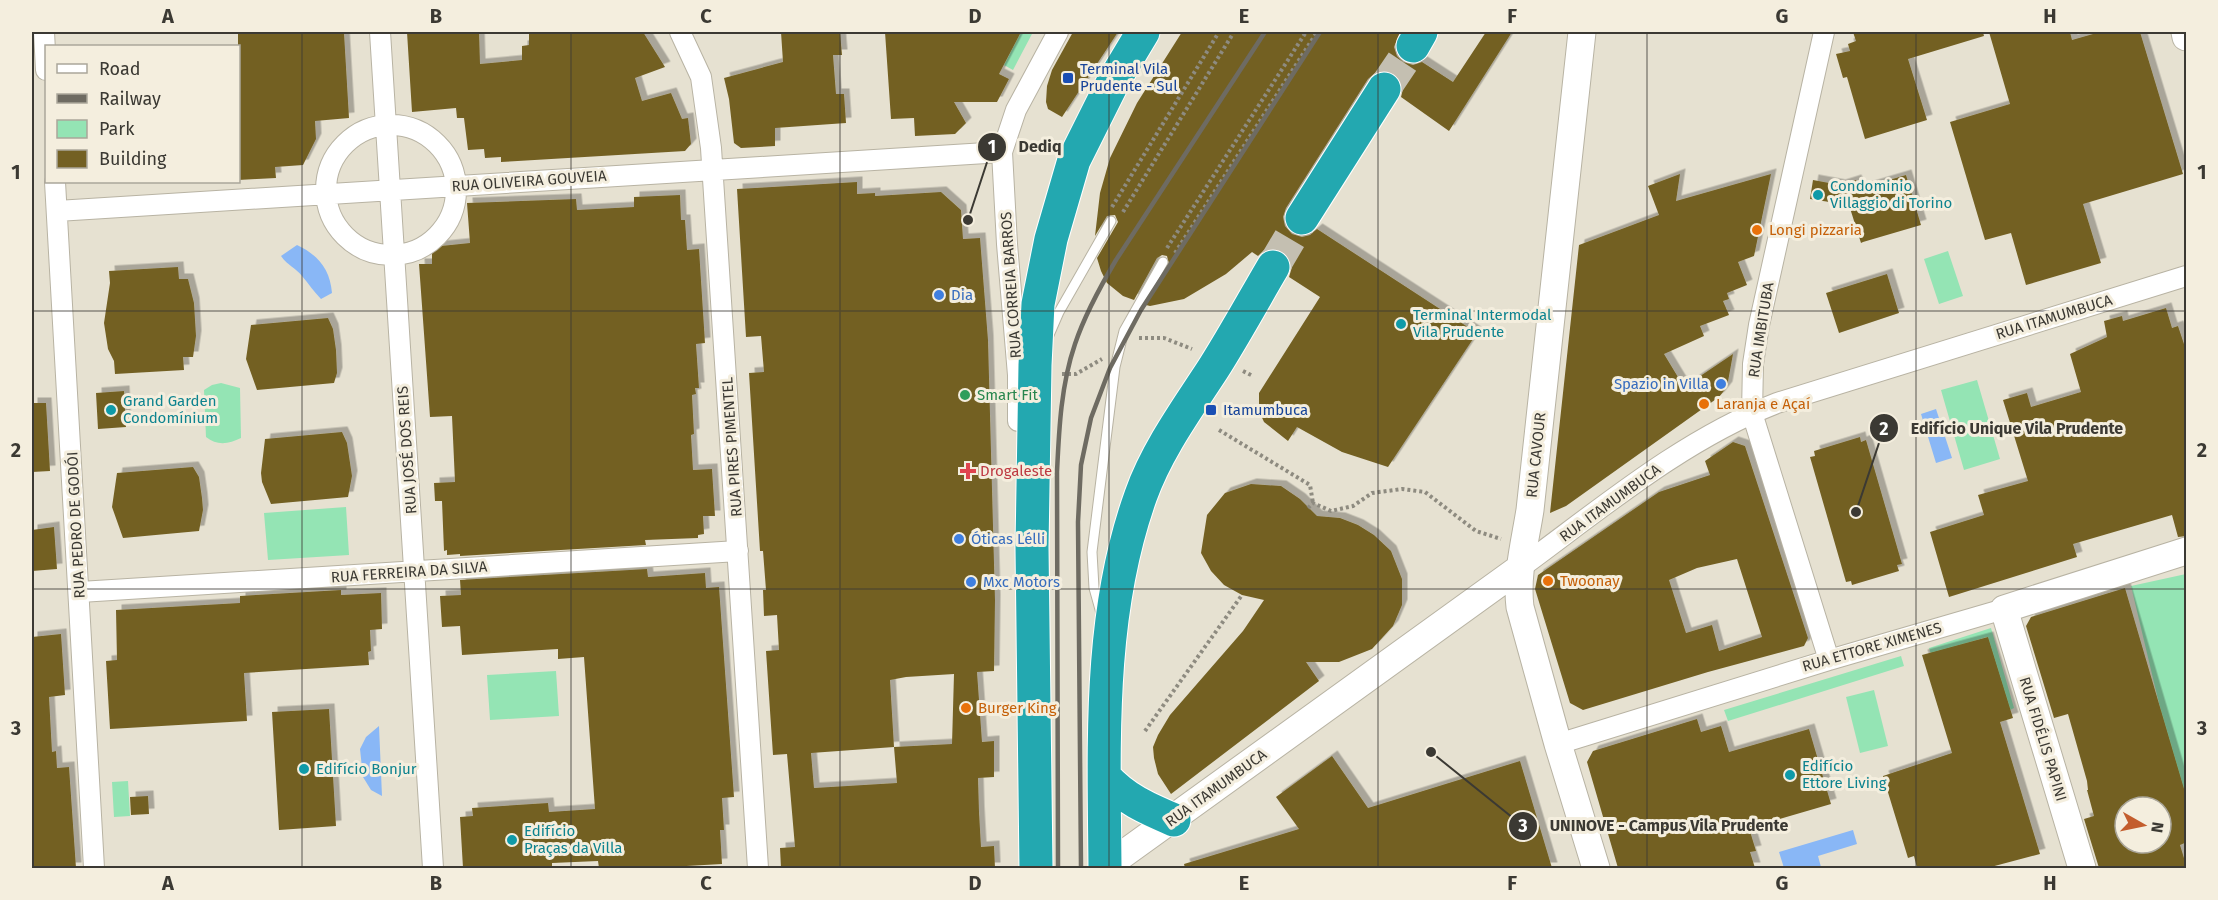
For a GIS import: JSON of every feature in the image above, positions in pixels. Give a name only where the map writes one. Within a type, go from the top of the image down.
[{"type":"highway","points":[[1036,868],[1032,547],[1038,304],[1051,238],[1074,160],[1113,82],[1143,32]]},
{"type":"highway","points":[[1302,218],[1384,89]]},
{"type":"highway","points":[[1105,868],[1104,777],[1110,634],[1121,564],[1142,493],[1158,458],[1273,267]]},
{"type":"highway","points":[[1104,777],[1118,792],[1141,806],[1174,820]]},
{"type":"street","points":[[44,32],[45,51]]},
{"type":"street","name":"RUA JOSÉ DOS REIS","points":[[380,32],[433,868]]},
{"type":"street","name":"RUA PIRES PIMENTEL","points":[[680,32],[701,77],[707,110],[758,868]]},
{"type":"street","name":"RUA CORREIA BARROS","points":[[1032,547],[1020,524],[1018,375],[1006,244],[1002,152],[1016,110],[1058,32]]},
{"type":"street","name":"RUA CAVOUR","points":[[1581,32],[1531,499],[1520,568],[1520,607],[1558,744],[1596,868]]},
{"type":"street","name":"RUA IMBITUBA","points":[[1824,32],[1759,325],[1753,364],[1752,413],[1829,660]]},
{"type":"street","points":[[2185,32],[2187,37]]},
{"type":"street","points":[[386,125],[417,130],[433,139],[453,168],[456,185],[455,204],[438,236],[423,248],[394,256],[367,252],[351,243],[338,229],[329,213],[326,194],[327,176],[334,158],[345,143],[360,132],[386,125]]},
{"type":"street","name":"RUA OLIVEIRA GOUVEIA","points":[[57,212],[1002,152]]},
{"type":"street","name":"RUA PEDRO DE GODÓI","points":[[55,183],[94,868]]},
{"type":"street","name":"RUA ITAMUMBUCA","points":[[1105,868],[1664,463],[1752,413],[1777,403],[2187,276]]},
{"type":"street","name":"RUA FERREIRA DA SILVA","points":[[80,592],[738,550]]},
{"type":"street","name":"RUA ETTORE XIMENES","points":[[1558,744],[2187,551]]},
{"type":"street","name":"RUA FIDÉLIS PAPINI","points":[[2004,609],[2082,868]]},
{"type":"lane","points":[[1035,364],[1059,312],[1111,221]]},
{"type":"lane","points":[[1110,634],[1102,619],[1094,588],[1092,552],[1110,401],[1124,332],[1163,262]]},
{"type":"path","points":[[1111,208],[1219,32]]},
{"type":"path","points":[[1121,214],[1234,32]]},
{"type":"path","points":[[1167,248],[1306,32]]},
{"type":"path","points":[[1175,253],[1317,32]]},
{"type":"path","points":[[1092,365],[1134,338],[1164,338],[1218,360]]},
{"type":"path","points":[[1219,430],[1310,486],[1313,503]]},
{"type":"path","points":[[1313,503],[1331,511],[1353,506],[1372,493],[1402,489],[1425,492],[1476,531],[1507,542]]},
{"type":"path","points":[[1308,508],[1313,503]]},
{"type":"path","points":[[1145,731],[1242,595]]},
{"type":"green space","points":[[1021,32],[1033,32],[1013,70],[1004,65]]},
{"type":"green space","points":[[1948,251],[1963,296],[1939,304],[1924,259]]},
{"type":"green space","points":[[1977,380],[2000,459],[1964,470],[1941,390]]},
{"type":"green space","points":[[221,383],[240,388],[241,438],[223,443],[214,442],[206,437],[204,390]]},
{"type":"green space","points":[[346,507],[349,555],[268,560],[264,513]]},
{"type":"green space","points":[[2186,574],[2186,798],[2182,800],[2131,586]]},
{"type":"green space","points":[[1991,628],[2014,708],[2010,710],[1987,637],[1931,654],[1929,648]]},
{"type":"green space","points":[[1901,656],[1904,666],[1728,721],[1724,710]]},
{"type":"green space","points":[[556,671],[559,716],[490,720],[487,675]]},
{"type":"green space","points":[[1874,690],[1888,746],[1860,753],[1846,697]]},
{"type":"green space","points":[[128,781],[130,816],[114,817],[112,782]]},
{"type":"water","points":[[297,245],[311,253],[322,264],[329,277],[332,293],[321,299],[300,273],[281,256]]},
{"type":"water","points":[[1936,409],[1952,458],[1936,463],[1921,414]]},
{"type":"water","points":[[379,726],[382,796],[371,790],[363,777],[360,749],[366,737]]},
{"type":"water","points":[[1853,830],[1857,844],[1818,856],[1821,867],[1784,868],[1779,852]]},
{"type":"building","points":[[238,32],[344,33],[349,118],[315,121],[316,139],[303,165],[275,167],[276,178],[240,180],[240,45],[238,45]]},
{"type":"building","points":[[407,32],[479,32],[480,64],[522,60],[522,46],[529,45],[529,32],[643,32],[665,67],[635,78],[642,101],[671,93],[682,119],[688,118],[691,144],[685,151],[501,162],[501,157],[485,158],[484,149],[468,150],[464,118],[457,118],[456,108],[412,112]]},
{"type":"building","points":[[781,32],[840,32],[842,55],[833,55],[836,94],[844,94],[846,123],[775,128],[775,146],[741,148],[734,143],[724,78],[783,62]]},
{"type":"building","points":[[885,32],[1021,32],[999,74],[1009,79],[997,102],[954,102],[966,123],[955,134],[915,136],[914,118],[891,119]]},
{"type":"building","name":"Terminal Vila Prudente - Sul","points":[[1073,32],[1118,32],[1062,117],[1048,109],[1047,86],[1052,70]]},
{"type":"building","points":[[1182,32],[1400,32],[1394,47],[1397,56],[1403,62],[1413,65],[1422,62],[1453,82],[1486,32],[1512,32],[1449,131],[1401,97],[1403,89],[1401,81],[1395,74],[1385,70],[1375,73],[1368,79],[1286,208],[1283,217],[1285,226],[1292,234],[1302,237],[1310,235],[1317,229],[1477,333],[1388,467],[1342,452],[1297,427],[1288,441],[1264,422],[1259,411],[1259,393],[1320,297],[1289,277],[1292,267],[1290,258],[1283,251],[1272,248],[1264,250],[1258,256],[1252,252],[1226,274],[1184,299],[1150,306],[1146,305],[1169,265],[1167,256],[1162,255],[1157,258],[1134,300],[1123,296],[1107,283],[1101,271],[1097,258],[1118,222],[1115,215],[1107,216],[1095,236],[1100,193],[1110,158],[1137,103]]},
{"type":"building","points":[[1853,32],[1983,32],[1984,36],[1908,59],[1927,120],[1865,139],[1847,77],[1843,78],[1836,54],[1850,51],[1848,44],[1856,41]]},
{"type":"building","points":[[1989,32],[2070,32],[2072,40],[2100,32],[2140,32],[2183,174],[2083,204],[2101,263],[2026,285],[2011,233],[1985,240],[1950,122],[2010,104]]},
{"type":"building","points":[[1680,174],[1676,201],[1771,174],[1754,256],[1738,262],[1747,285],[1727,293],[1729,299],[1723,301],[1729,315],[1700,326],[1704,336],[1664,354],[1684,387],[1733,354],[1727,387],[1719,397],[1566,506],[1550,513],[1579,245],[1659,215],[1648,186]]},
{"type":"building","points":[[1906,175],[1921,225],[1861,243],[1849,205],[1810,199],[1813,180],[1840,185],[1856,180],[1859,189]]},
{"type":"building","points":[[857,182],[857,194],[875,193],[875,196],[941,192],[961,210],[963,239],[980,238],[988,340],[995,600],[994,671],[977,672],[982,742],[994,741],[994,777],[978,778],[981,847],[994,846],[995,868],[781,868],[780,848],[795,847],[787,754],[773,755],[766,651],[779,650],[777,615],[764,616],[763,590],[766,590],[763,551],[760,551],[749,373],[764,372],[761,336],[746,337],[737,189]],"holes":[[[954,674],[952,744],[894,747],[890,680]],[[894,747],[897,783],[814,788],[811,753]]]},
{"type":"building","points":[[680,195],[681,220],[685,220],[687,250],[699,249],[705,343],[696,344],[699,388],[695,388],[696,394],[692,395],[693,470],[712,469],[715,516],[703,516],[704,534],[698,535],[698,538],[645,540],[646,545],[447,555],[447,550],[444,551],[442,501],[435,501],[434,483],[455,482],[452,416],[430,417],[419,264],[432,264],[432,253],[441,246],[470,243],[467,203],[576,199],[577,210],[634,207],[634,197]]},
{"type":"building","points":[[178,267],[179,279],[188,279],[194,303],[196,336],[193,357],[183,357],[184,370],[115,374],[104,323],[110,283],[109,271]]},
{"type":"building","points":[[1887,274],[1899,313],[1839,333],[1826,293]]},
{"type":"building","points":[[2166,308],[2172,328],[2178,326],[2187,353],[2187,536],[2178,537],[2172,515],[2073,544],[2077,557],[1949,597],[1930,532],[1984,515],[1978,495],[2028,481],[2003,400],[2027,393],[2031,407],[2081,392],[2070,354],[2107,337],[2104,321],[2122,316],[2123,321]]},
{"type":"building","points":[[328,318],[333,329],[336,350],[337,373],[334,383],[257,390],[246,359],[251,325]]},
{"type":"building","name":"Grand Garden Condomínium","points":[[124,391],[126,427],[98,429],[96,393]]},
{"type":"building","points":[[32,403],[46,403],[50,471],[32,472]]},
{"type":"building","points":[[342,432],[347,443],[352,476],[348,497],[271,504],[262,482],[261,473],[265,439]]},
{"type":"building","points":[[1860,437],[1861,442],[1866,440],[1902,564],[1897,565],[1899,571],[1852,585],[1851,581],[1846,582],[1810,457],[1815,456],[1814,451]]},
{"type":"building","points":[[1733,442],[1745,446],[1808,638],[1804,646],[1583,710],[1570,703],[1535,589],[1538,575],[1659,492],[1710,475],[1705,461]],"holes":[[[1737,559],[1762,637],[1719,651],[1712,625],[1686,633],[1669,580],[1697,568]]]},
{"type":"building","points":[[193,467],[199,477],[202,498],[203,510],[199,531],[123,538],[112,507],[117,473]]},
{"type":"building","points":[[1251,484],[1281,486],[1300,499],[1317,516],[1340,518],[1374,535],[1391,551],[1402,579],[1402,605],[1393,626],[1372,649],[1339,662],[1306,662],[1319,681],[1171,794],[1158,774],[1154,758],[1153,747],[1158,735],[1170,715],[1243,631],[1264,600],[1242,595],[1224,585],[1211,571],[1201,553],[1207,515],[1225,493]]},
{"type":"building","points":[[54,527],[57,569],[32,571],[32,530]]},
{"type":"building","points":[[647,569],[648,577],[705,573],[706,588],[719,587],[734,797],[722,798],[724,830],[720,830],[722,864],[599,868],[598,861],[552,863],[552,868],[463,868],[460,817],[473,816],[472,808],[548,803],[549,812],[595,809],[584,657],[558,659],[558,649],[462,655],[460,626],[442,627],[440,596],[461,595],[460,580]]},
{"type":"building","points":[[2125,588],[2187,799],[2187,842],[2180,845],[2187,868],[2099,868],[2084,819],[2094,816],[2087,781],[2068,714],[2054,718],[2026,626],[2031,617]]},
{"type":"building","points":[[341,590],[341,595],[381,593],[382,629],[370,630],[369,665],[244,673],[247,721],[110,729],[106,661],[117,660],[116,610],[240,603],[240,596]]},
{"type":"building","points":[[61,634],[65,695],[49,697],[52,752],[56,751],[57,768],[69,767],[76,868],[32,868],[32,637]]},
{"type":"building","points":[[1988,637],[2013,718],[2000,722],[2040,854],[1987,868],[1917,868],[1914,856],[1908,858],[1883,776],[1952,753],[1922,655]]},
{"type":"building","name":"Edifício Bonjur","points":[[329,709],[336,826],[279,830],[272,712]]},
{"type":"building","points":[[1697,719],[1701,732],[1721,726],[1729,752],[1809,729],[1831,804],[1749,828],[1756,851],[1750,852],[1755,868],[1618,868],[1587,762],[1593,751]]},
{"type":"building","points":[[1332,756],[1368,808],[1520,761],[1552,868],[1185,868],[1184,864],[1299,829],[1276,797]]},
{"type":"building","points":[[148,796],[149,814],[131,815],[130,797]]},
{"type":"tunnel","points":[[1384,89],[1413,46]]},
{"type":"tunnel","points":[[1273,267],[1302,218]]},
{"type":"railway","points":[[1058,868],[1057,472],[1062,407],[1070,360],[1088,311],[1116,260],[1265,32]]},
{"type":"railway","points":[[1081,868],[1078,522],[1081,465],[1091,418],[1110,368],[1141,310],[1320,32]]},
{"type":"place","name":"Terminal Vila Prudente - Sul","points":[[1068,78]]},
{"type":"place","name":"Condominio Villaggio di Torino","points":[[1818,195]]},
{"type":"place","name":"Dediq","points":[[968,220]]},
{"type":"place","name":"Longi pizzaria","points":[[1757,230]]},
{"type":"place","name":"Dia","points":[[939,295]]},
{"type":"place","name":"Terminal Intermodal Vila Prudente","points":[[1401,324]]},
{"type":"place","name":"Spazio in Villa","points":[[1721,384]]},
{"type":"place","name":"Smart Fit","points":[[965,395]]},
{"type":"place","name":"Laranja e Açaí","points":[[1704,404]]},
{"type":"place","name":"Grand Garden Condomínium","points":[[111,410]]},
{"type":"place","name":"Itamumbuca","points":[[1211,410]]},
{"type":"place","name":"Drogaleste","points":[[968,471]]},
{"type":"place","name":"Edifício Unique Vila Prudente","points":[[1856,512]]},
{"type":"place","name":"Óticas Lélli","points":[[959,539]]},
{"type":"place","name":"Twoonay","points":[[1548,581]]},
{"type":"place","name":"Mxc Motors","points":[[971,582]]},
{"type":"place","name":"Burger King","points":[[966,708]]},
{"type":"place","name":"UNINOVE - Campus Vila Prudente","points":[[1431,752]]},
{"type":"place","name":"Edifício Bonjur","points":[[304,769]]},
{"type":"place","name":"Edifício Ettore Living","points":[[1790,775]]},
{"type":"place","name":"Edifício Praças da Villa","points":[[512,840]]}]
